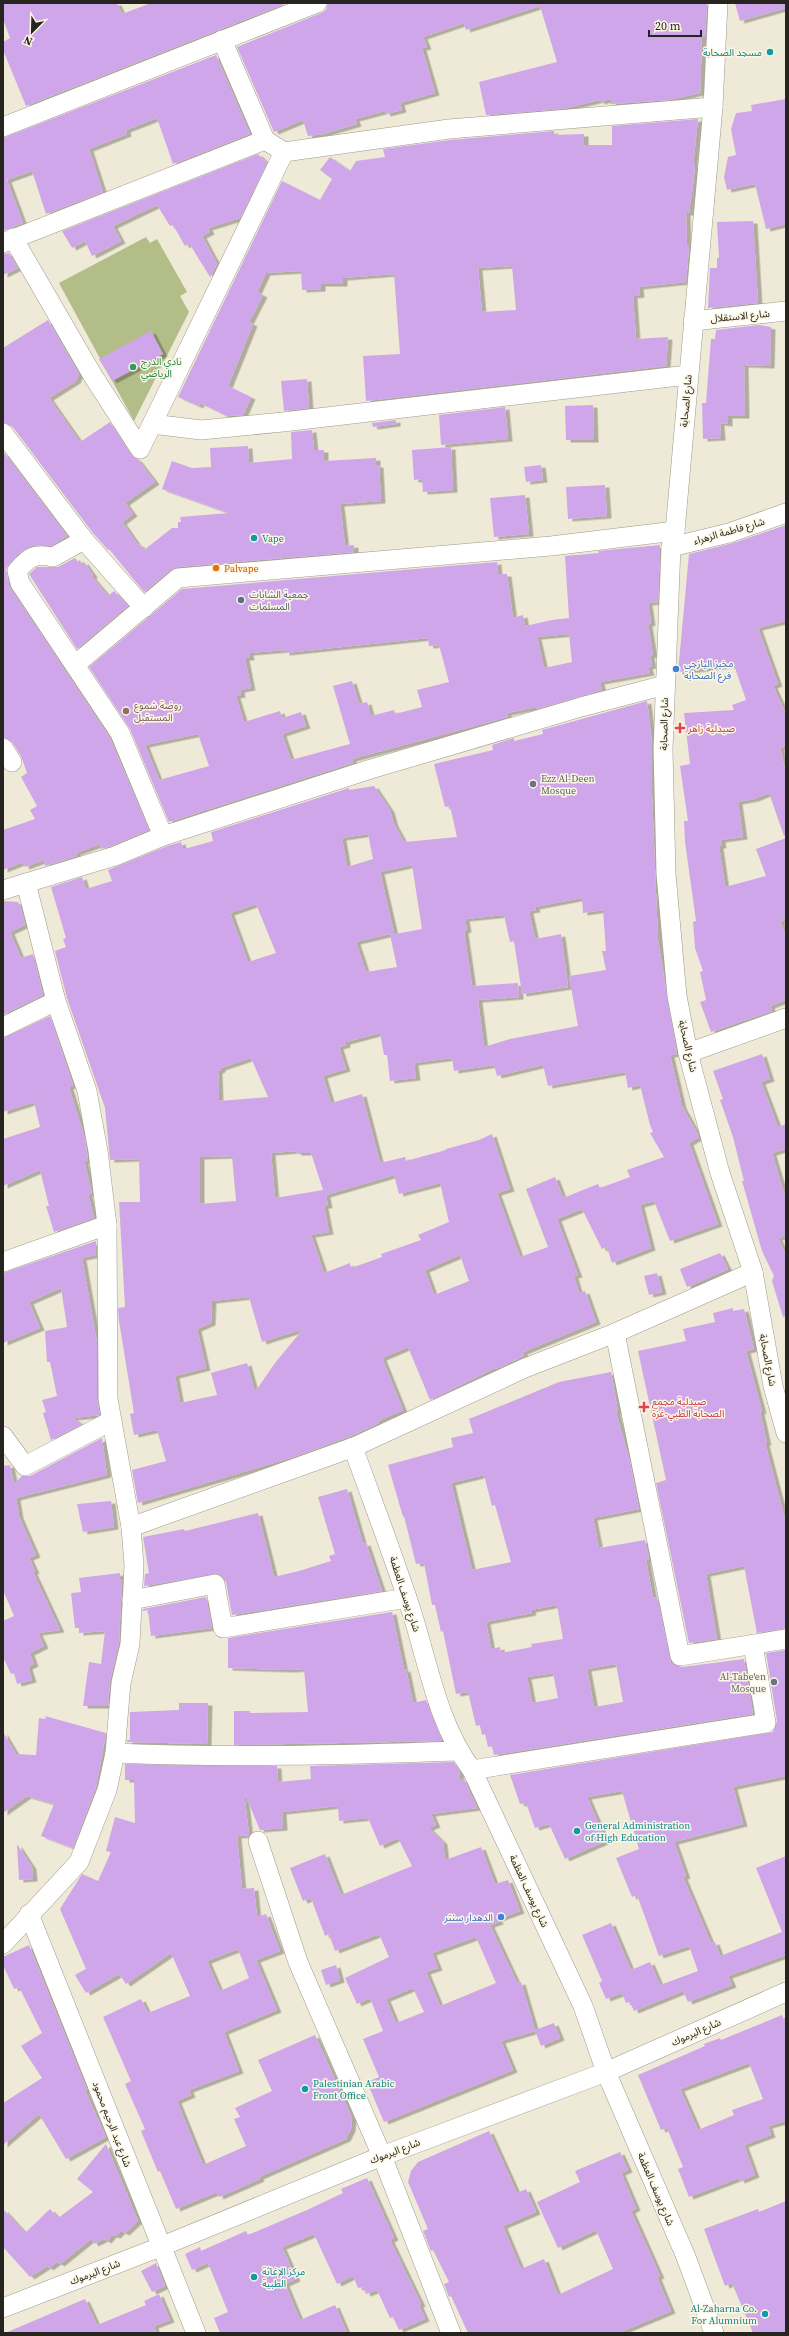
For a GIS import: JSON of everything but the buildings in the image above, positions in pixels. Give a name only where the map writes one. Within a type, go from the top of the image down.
[{"type":"street","points":[[3,127],[317,3]]},
{"type":"street","name":"شارع الصحابة","points":[[718,3],[713,107],[673,539],[663,748],[666,874],[677,996],[688,1053],[720,1173],[753,1272],[773,1386],[786,1433]]},
{"type":"street","points":[[222,40],[265,140],[284,152],[449,129],[713,107]]},
{"type":"street","points":[[265,140],[8,240],[140,449],[284,152]]},
{"type":"street","name":"شارع الاستقلال","points":[[693,321],[786,312]]},
{"type":"street","points":[[152,424],[201,430],[283,422],[688,375]]},
{"type":"street","points":[[3,433],[84,540],[144,608]]},
{"type":"street","name":"شارع فاطمة الزهراء","points":[[75,665],[178,578],[551,546],[673,539],[729,533],[786,514]]},
{"type":"street","points":[[84,540],[53,557],[41,554],[27,559],[18,571],[20,583],[120,733],[163,836]]},
{"type":"street","points":[[3,890],[115,856],[163,836],[403,759],[581,707],[665,685]]},
{"type":"street","points":[[3,1944],[79,1862],[107,1790],[115,1753],[122,1683],[130,1644],[134,1565],[131,1527],[108,1399],[107,1225],[98,1151],[87,1091],[56,1001],[26,883]]},
{"type":"street","points":[[3,1027],[56,1001]]},
{"type":"street","points":[[688,1053],[786,1018]]},
{"type":"street","points":[[3,1262],[107,1225]]},
{"type":"street","points":[[131,1527],[353,1448],[525,1368],[615,1333],[753,1272]]},
{"type":"street","points":[[615,1333],[680,1656],[786,1639]]},
{"type":"street","points":[[3,1436],[25,1466],[111,1421]]},
{"type":"street","name":"شارع يوسف العظمة","points":[[353,1448],[407,1598],[441,1715],[458,1751],[472,1770],[583,2006],[606,2072],[686,2257],[714,2333]]},
{"type":"street","points":[[132,1600],[216,1584],[223,1628],[407,1598]]},
{"type":"street","points":[[472,1770],[766,1724],[753,1644]]},
{"type":"street","points":[[115,1753],[182,1756],[289,1756],[458,1751]]},
{"type":"street","points":[[258,1841],[298,1962],[382,2156],[451,2333]]},
{"type":"street","name":"شارع عبد الرحيم محمود","points":[[30,1914],[160,2247],[196,2333]]},
{"type":"street","name":"شارع اليرموك","points":[[3,2308],[160,2247],[382,2156],[606,2072],[786,1992]]},
{"type":"green space","name":"نادي الدرج الرياضي","points":[[146,237],[150,243],[157,239],[187,292],[180,296],[189,312],[134,421],[59,283]]},
{"type":"place","name":"مسجد الصحابة","points":[[770,52]]},
{"type":"place","name":"نادي الدرج الرياضي","points":[[133,367]]},
{"type":"place","name":"Vape","points":[[254,538]]},
{"type":"place","name":"Palvape","points":[[216,568]]},
{"type":"place","name":"جمعية الشابات المسلمات","points":[[241,600]]},
{"type":"place","name":"مخبز اليازجي فرع الصحابة","points":[[676,669]]},
{"type":"place","name":"روضة شموع المستقبل","points":[[126,711]]},
{"type":"place","name":"صيدلية زاهر","points":[[680,728]]},
{"type":"place","name":"Ezz Al-Deen Mosque","points":[[533,784]]},
{"type":"place","name":"صيدلية مجمع الصحابة الطبي-غزة","points":[[644,1407]]},
{"type":"place","name":"Al-Tabe'en Mosque","points":[[774,1682]]},
{"type":"place","name":"General Administration of High Education","points":[[577,1831]]},
{"type":"place","name":"الدهدار سنتر","points":[[501,1917]]},
{"type":"place","name":"Palestinian Arabic Front Office","points":[[305,2089]]},
{"type":"place","name":"مركز الإغاثة الطبية","points":[[254,2277]]},
{"type":"place","name":"Al-Zaharna Co. For Alumnium","points":[[765,2314]]}]
